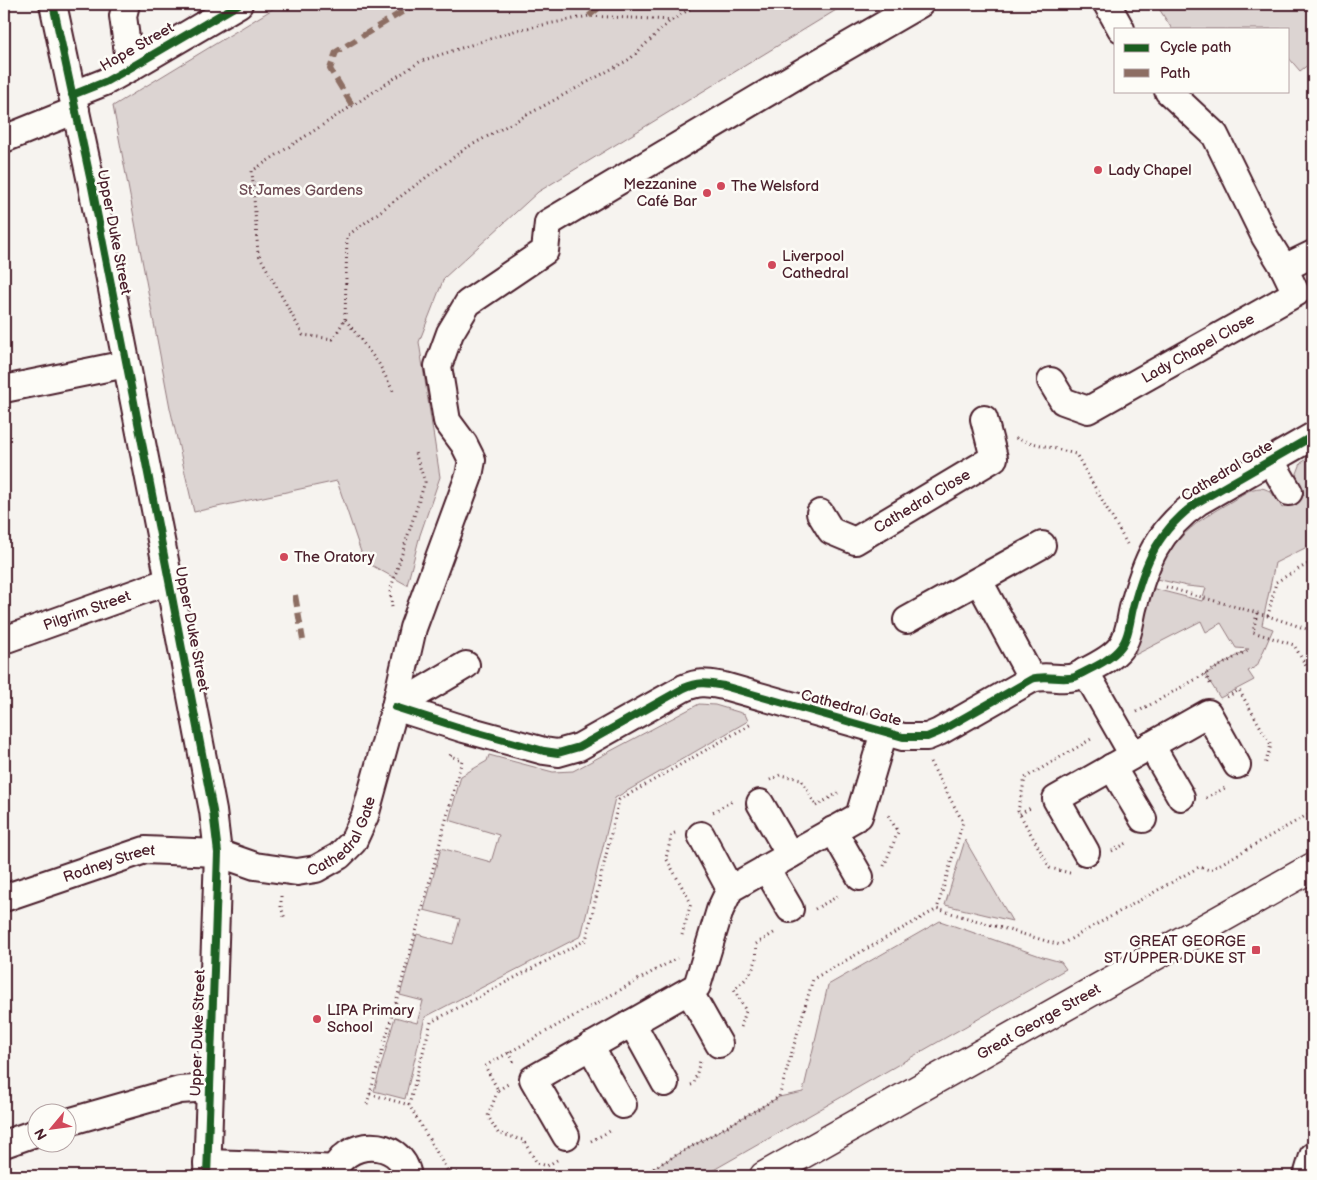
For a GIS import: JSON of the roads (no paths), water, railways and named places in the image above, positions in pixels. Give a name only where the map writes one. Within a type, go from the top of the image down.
[{"type":"main road","name":"Great George Street","points":[[764,1176],[1313,867]]},
{"type":"street","name":"Upper Duke Street","points":[[53,4],[170,582],[213,811],[218,853],[207,1170]]},
{"type":"street","points":[[126,4],[123,16],[130,68]]},
{"type":"street","name":"Hope Street","points":[[4,139],[74,102],[239,4]]},
{"type":"street","name":"Cathedral Gate","points":[[218,853],[255,866],[297,872],[316,870],[339,856],[353,842],[365,816],[395,707],[414,628],[469,476],[472,460],[464,444],[447,421],[438,366],[450,333],[468,303],[544,251],[548,223],[920,4]]},
{"type":"street","points":[[1107,4],[1120,28]]},
{"type":"street","name":"Lady Chapel Close","points":[[1051,382],[1063,401],[1088,410],[1296,293],[1284,268],[1265,237],[1215,135],[1169,92]]},
{"type":"street","points":[[1284,268],[1313,254]]},
{"type":"street","points":[[4,389],[126,364]]},
{"type":"street","name":"Cathedral Close","points":[[820,513],[831,531],[855,540],[994,458],[984,419]]},
{"type":"street","name":"Cathedral Gate","points":[[395,707],[464,729],[558,754],[579,747],[695,683],[724,686],[903,737],[926,737],[939,732],[1032,679],[1040,676],[1069,678],[1115,653],[1124,643],[1147,562],[1164,533],[1198,502],[1313,436]]},
{"type":"street","name":"Cathedral Gate","points":[[1271,461],[1289,492]]},
{"type":"street","points":[[907,620],[1042,545]]},
{"type":"street","points":[[979,580],[1032,679]]},
{"type":"street","name":"Pilgrim Street","points":[[4,640],[170,582]]},
{"type":"street","points":[[395,707],[466,664]]},
{"type":"street","points":[[1085,671],[1126,719],[1143,819]]},
{"type":"street","points":[[1082,861],[1056,799],[1208,714],[1238,765]]},
{"type":"street","points":[[566,1136],[533,1079],[697,986],[720,910],[730,889],[859,816],[884,732]]},
{"type":"street","points":[[1132,755],[1181,797]]},
{"type":"street","points":[[760,803],[790,855]]},
{"type":"street","points":[[833,830],[863,880]]},
{"type":"street","points":[[701,835],[730,889]]},
{"type":"street","name":"Rodney Street","points":[[4,898],[145,850],[218,853]]},
{"type":"street","points":[[766,868],[800,911]]},
{"type":"street","points":[[689,991],[718,1044]]},
{"type":"street","points":[[632,1023],[665,1083]]},
{"type":"street","points":[[590,1046],[623,1105]]},
{"type":"street","points":[[78,1119],[180,1090],[209,1088]]},
{"type":"street","points":[[4,1144],[28,1136]]},
{"type":"street","points":[[207,1170],[274,1165],[333,1173],[341,1158],[352,1150],[378,1147],[390,1152],[401,1160],[408,1176]]},
{"type":"street","points":[[1307,1176],[1313,1156]]},
{"type":"place","name":"Lady Chapel","points":[[1098,170]]},
{"type":"place","name":"The Welsford","points":[[721,186]]},
{"type":"place","name":"Mezzanine Café Bar","points":[[707,193]]},
{"type":"place","name":"Liverpool Cathedral","points":[[772,265]]},
{"type":"place","name":"The Oratory","points":[[284,557]]},
{"type":"place","name":"GREAT GEORGE ST/UPPER DUKE ST","points":[[1256,950]]},
{"type":"place","name":"LIPA Primary School","points":[[317,1019]]},
{"type":"park label","name":"St James Gardens","points":[[301,190]]}]
